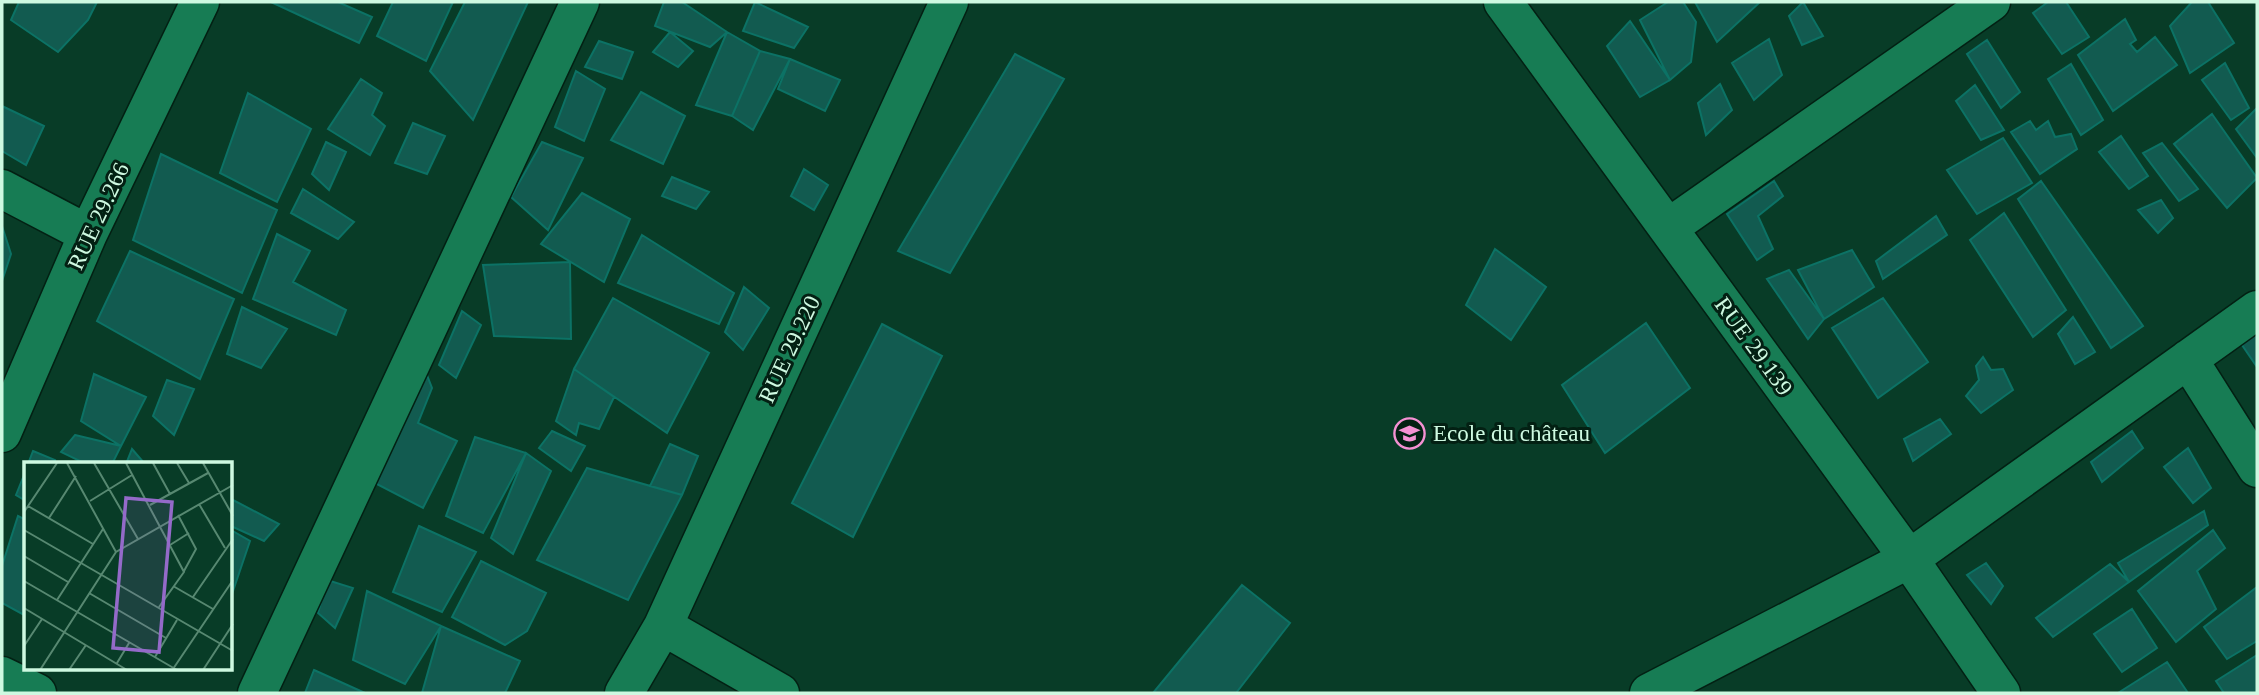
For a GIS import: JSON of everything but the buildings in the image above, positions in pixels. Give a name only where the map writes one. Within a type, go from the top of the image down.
[{"type":"street","name":"RUE 29.266","points":[[2,433],[88,234],[200,2]]},
{"type":"street","points":[[257,693],[580,2]]},
{"type":"street","name":"RUE 29.220","points":[[624,693],[663,626],[949,2]]},
{"type":"street","name":"RUE 29.139","points":[[1503,2],[1909,559],[2001,693]]},
{"type":"street","points":[[1668,228],[1991,2]]},
{"type":"street","points":[[2,189],[88,234]]},
{"type":"street","points":[[1649,693],[1909,559],[2257,310]]},
{"type":"street","points":[[2188,359],[2257,467]]},
{"type":"street","points":[[663,626],[780,693]]},
{"type":"street","points":[[2,676],[37,693]]},
{"type":"place","name":"Ecole du château","points":[[1410,433]]}]
